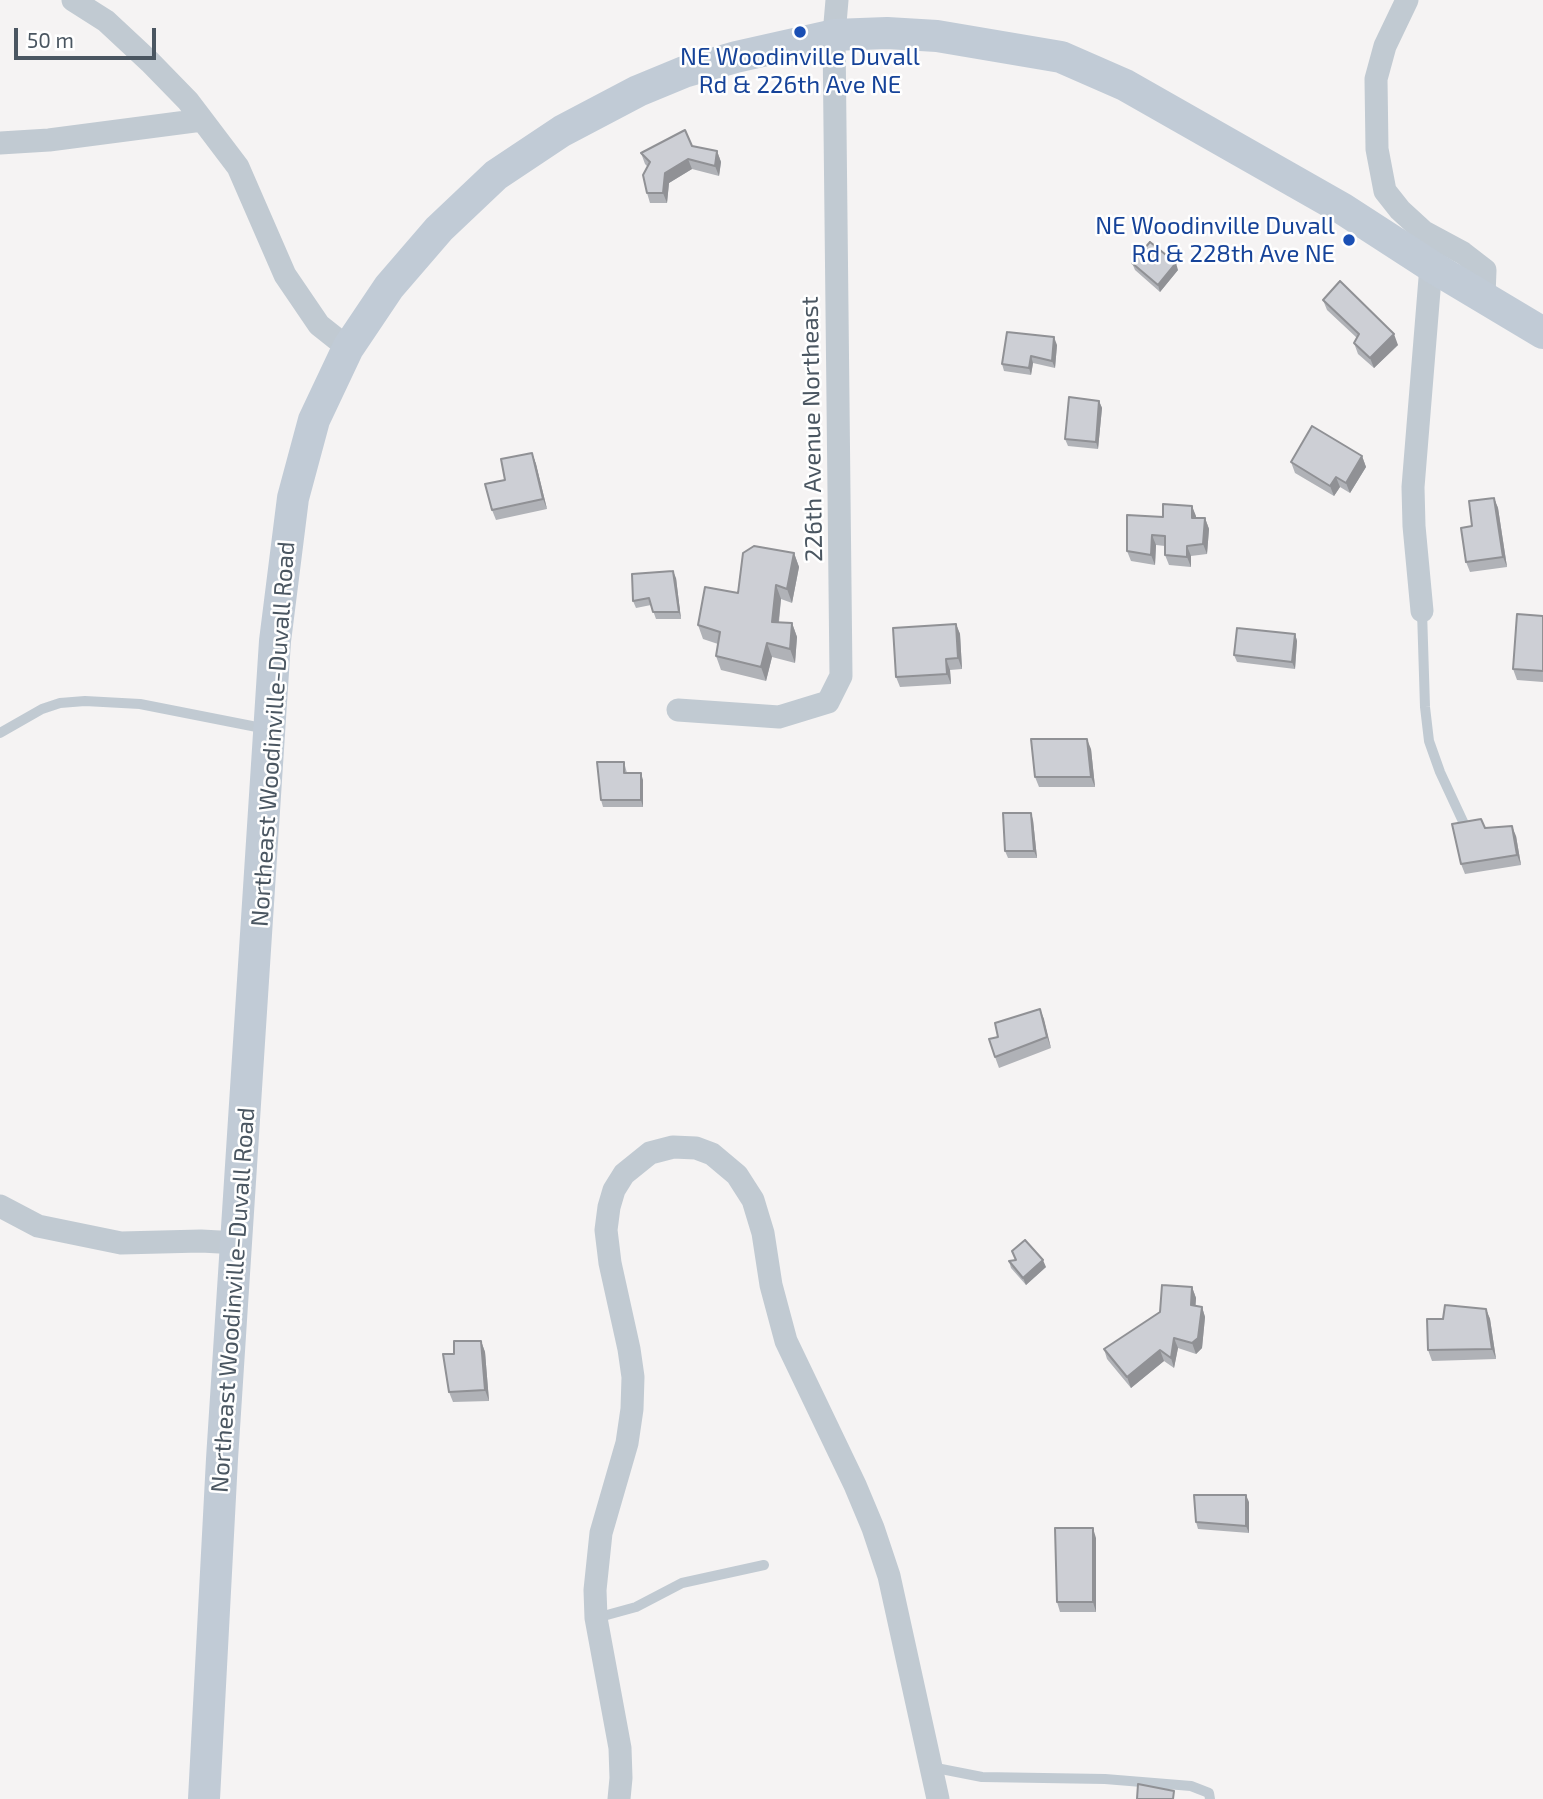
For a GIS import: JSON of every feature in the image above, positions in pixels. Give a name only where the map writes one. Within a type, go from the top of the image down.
[{"type":"main road","name":"Northeast Woodinville-Duvall Road","points":[[204,1799],[223,1446],[275,641],[293,498],[314,420],[348,348],[389,286],[439,229],[496,175],[562,131],[638,91],[684,72],[834,34],[937,36],[1061,57],[1125,85],[1343,209],[1431,267],[1543,332]]},
{"type":"street","points":[[72,0],[106,21],[150,61],[202,120],[238,166],[285,275],[319,325],[348,348]]},
{"type":"street","name":"226th Avenue Northeast","points":[[678,710],[779,717],[828,702],[841,676],[834,34],[837,0]]},
{"type":"street","points":[[1407,0],[1385,46],[1376,79],[1377,149],[1385,191],[1400,210],[1424,232],[1463,253],[1485,270],[1484,296]]},
{"type":"street","points":[[0,144],[50,141],[202,120]]},
{"type":"street","points":[[1422,611],[1413,526],[1413,487],[1431,267]]},
{"type":"street","points":[[619,1799],[620,1748],[596,1618],[596,1561],[601,1533],[627,1443],[632,1398],[629,1349],[610,1263],[606,1230],[608,1207],[614,1189],[624,1174],[650,1153],[673,1147],[696,1147],[712,1154],[737,1175],[753,1200],[763,1233],[771,1285],[786,1341],[855,1485],[889,1576],[938,1799]]},
{"type":"street","points":[[0,1206],[38,1226],[121,1243],[238,1243]]},
{"type":"lane","points":[[1422,611],[1425,706],[1429,741],[1465,828]]},
{"type":"lane","points":[[0,733],[42,709],[60,703],[85,701],[140,704],[270,730]]},
{"type":"lane","points":[[596,1618],[636,1607],[682,1583],[764,1565]]},
{"type":"lane","points":[[931,1768],[982,1777],[1105,1779],[1191,1786],[1209,1793],[1210,1799]]},
{"type":"building","points":[[685,130],[692,146],[717,151],[715,166],[688,159],[665,173],[663,193],[647,193],[643,175],[650,162],[641,153]]},
{"type":"building","points":[[1150,242],[1176,263],[1158,285],[1132,263]]},
{"type":"building","points":[[1340,281],[1394,334],[1370,358],[1354,343],[1359,334],[1323,300]]},
{"type":"building","points":[[1007,332],[1054,337],[1052,361],[1031,356],[1029,368],[1002,364]]},
{"type":"building","points":[[1069,397],[1099,401],[1096,442],[1065,439]]},
{"type":"building","points":[[1312,426],[1362,456],[1346,483],[1336,477],[1330,486],[1291,462]]},
{"type":"building","points":[[532,453],[543,499],[492,510],[485,484],[505,480],[501,459]]},
{"type":"building","points":[[1494,498],[1503,557],[1466,562],[1461,528],[1472,526],[1469,501]]},
{"type":"building","points":[[1163,504],[1192,506],[1192,518],[1205,518],[1203,544],[1187,546],[1187,557],[1165,555],[1165,536],[1152,535],[1151,555],[1127,551],[1127,515],[1163,517]]},
{"type":"building","points":[[754,546],[794,553],[787,589],[776,585],[772,622],[792,623],[790,649],[767,643],[761,667],[716,656],[720,632],[698,625],[705,587],[738,593],[743,553]]},
{"type":"building","points":[[673,571],[679,612],[653,612],[649,598],[633,601],[632,574]]},
{"type":"building","points":[[1517,614],[1543,616],[1543,671],[1513,669]]},
{"type":"building","points":[[956,624],[958,658],[946,659],[947,674],[896,677],[893,628]]},
{"type":"building","points":[[1237,628],[1295,634],[1292,662],[1234,655]]},
{"type":"building","points":[[1031,739],[1087,739],[1091,777],[1035,777]]},
{"type":"building","points":[[597,762],[624,762],[624,773],[641,773],[641,800],[601,800]]},
{"type":"building","points":[[1003,813],[1031,813],[1034,851],[1005,851]]},
{"type":"building","points":[[1481,819],[1485,828],[1512,826],[1517,855],[1461,864],[1452,824]]},
{"type":"building","points":[[1040,1009],[1047,1037],[995,1057],[989,1039],[998,1037],[995,1023]]},
{"type":"building","points":[[1025,1240],[1043,1260],[1023,1278],[1009,1261],[1016,1260],[1012,1251]]},
{"type":"building","points":[[1162,1285],[1192,1287],[1191,1305],[1202,1307],[1198,1338],[1192,1343],[1174,1338],[1171,1358],[1160,1350],[1127,1377],[1104,1349],[1160,1312]]},
{"type":"building","points":[[1445,1305],[1486,1309],[1492,1349],[1428,1350],[1427,1319],[1443,1319]]},
{"type":"building","points":[[454,1341],[481,1341],[485,1390],[449,1392],[443,1354],[454,1354]]},
{"type":"building","points":[[1194,1495],[1246,1495],[1246,1526],[1196,1522]]},
{"type":"building","points":[[1055,1528],[1093,1528],[1093,1602],[1057,1602]]},
{"type":"building","points":[[1138,1784],[1174,1791],[1173,1799],[1137,1799]]},
{"type":"place","name":"NE Woodinville Duvall Rd & 226th Ave NE","points":[[800,32]]},
{"type":"place","name":"NE Woodinville Duvall Rd & 228th Ave NE","points":[[1349,240]]}]
